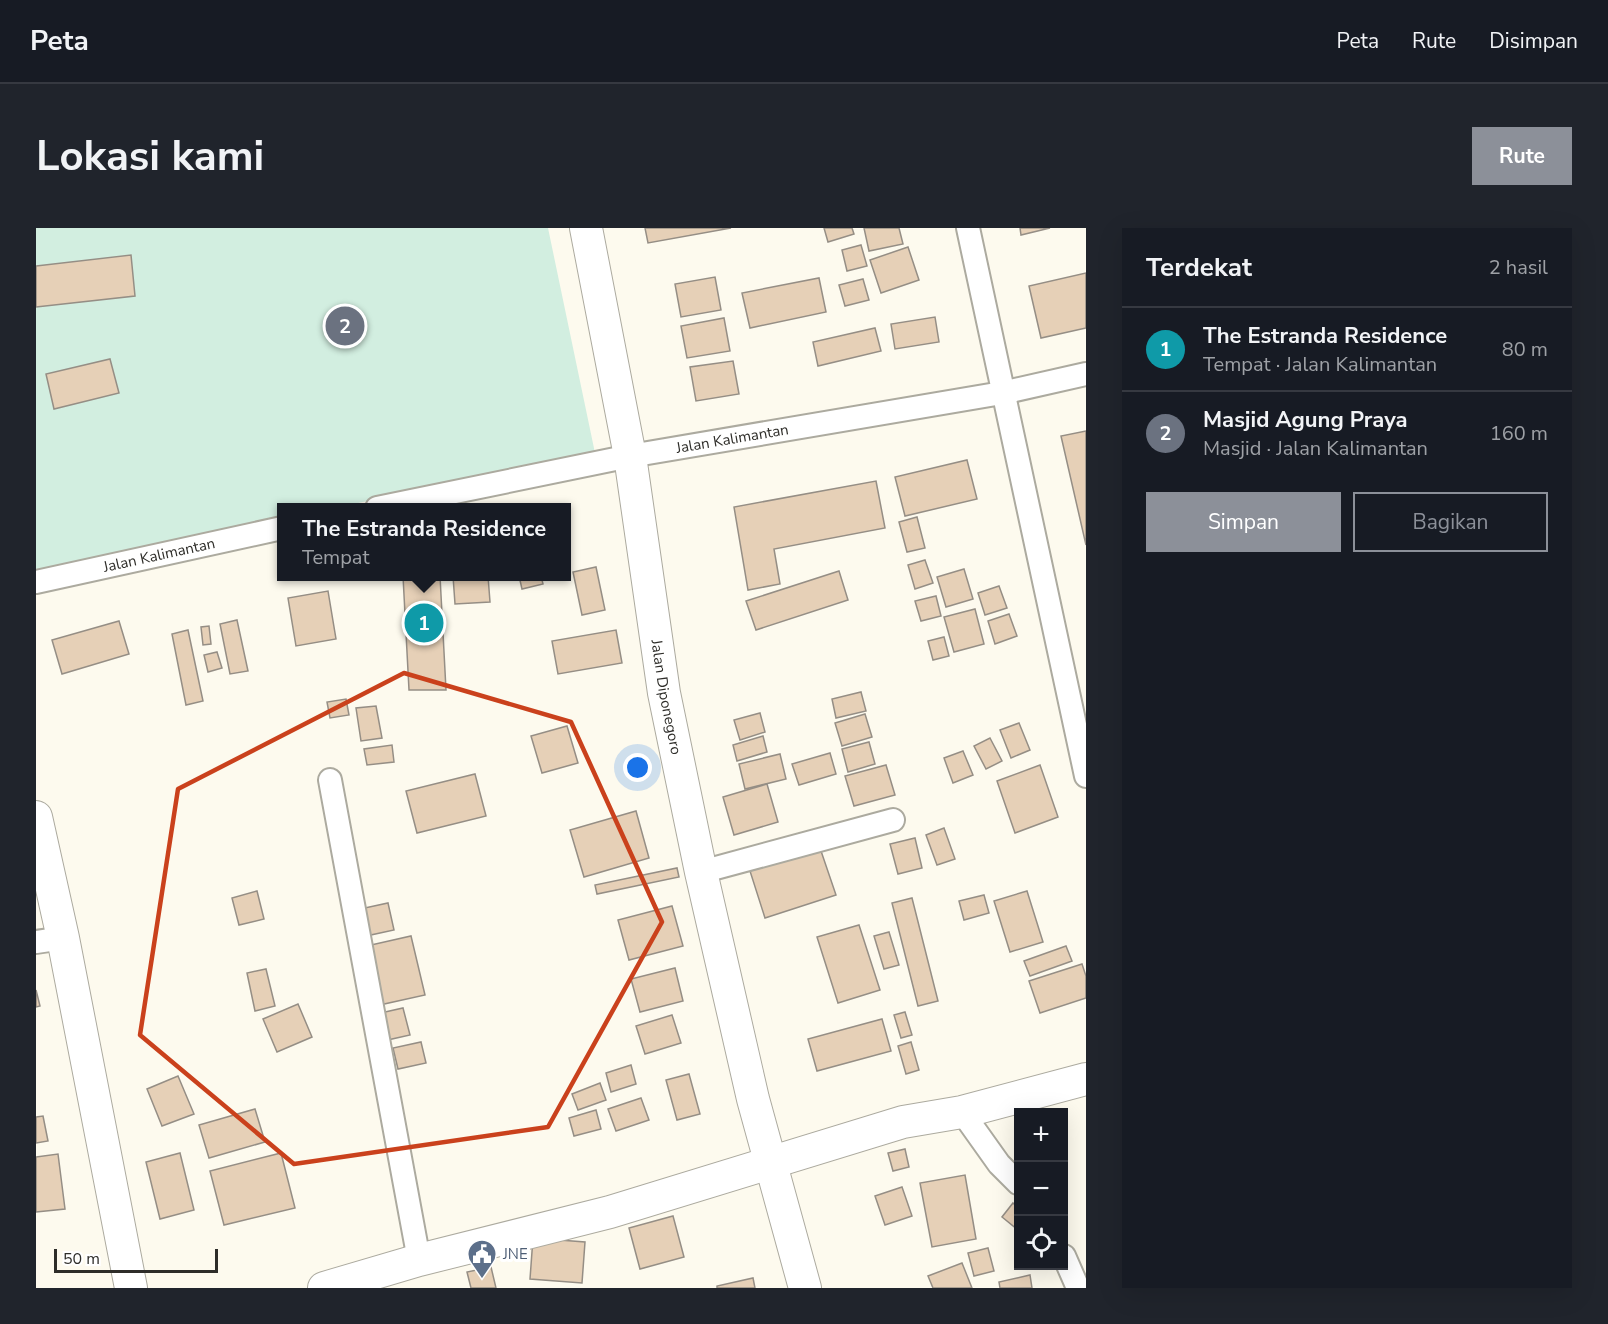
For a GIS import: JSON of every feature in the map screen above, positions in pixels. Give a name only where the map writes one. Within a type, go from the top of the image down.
[{"type":"main road","name":"Jalan Diponegoro","points":[[586,228],[630,456],[664,693],[701,872],[753,1099],[805,1288]]},
{"type":"main road","points":[[36,817],[50,940],[131,1288]]},
{"type":"main road","points":[[324,1288],[419,1260],[610,1212],[903,1122],[962,1112],[1086,1079]]},
{"type":"street","points":[[968,228],[1086,776]]},
{"type":"street","name":"Jalan Kalimantan","points":[[397,503],[630,456],[1002,393],[1086,374]]},
{"type":"street","name":"Jalan Kalimantan","points":[[36,582],[277,529]]},
{"type":"street","points":[[330,780],[419,1260]]},
{"type":"street","points":[[701,872],[893,820]]},
{"type":"street","points":[[962,1112],[999,1164],[1014,1179]]},
{"type":"street","points":[[1068,1265],[1078,1288]]},
{"type":"highlighted area","points":[[404,673],[571,722],[662,922],[548,1127],[294,1164],[140,1035],[178,789]]},
{"type":"green space","points":[[36,228],[548,228],[595,453],[358,503],[277,503],[277,521],[36,573]]},
{"type":"building","points":[[645,228],[731,228],[648,243]]},
{"type":"building","points":[[824,228],[852,228],[854,234],[828,242]]},
{"type":"building","points":[[864,228],[899,228],[903,244],[869,251]]},
{"type":"building","points":[[1020,228],[1050,228],[1021,235]]},
{"type":"building","points":[[861,245],[867,266],[847,271],[842,250]]},
{"type":"building","points":[[908,247],[919,280],[881,293],[870,260]]},
{"type":"building","points":[[131,255],[135,296],[36,307],[36,266]]},
{"type":"building","points":[[1086,273],[1086,328],[1041,338],[1029,286]]},
{"type":"building","points":[[715,277],[721,310],[681,317],[675,284]]},
{"type":"building","points":[[819,278],[826,312],[750,328],[742,293]]},
{"type":"building","points":[[863,279],[869,300],[845,306],[839,285]]},
{"type":"building","points":[[935,317],[939,342],[895,349],[891,324]]},
{"type":"building","points":[[724,318],[730,351],[687,358],[681,326]]},
{"type":"building","points":[[875,328],[881,351],[818,366],[813,342]]},
{"type":"building","points":[[110,359],[119,393],[54,409],[46,374]]},
{"type":"building","points":[[733,361],[739,394],[696,401],[690,367]]},
{"type":"building","points":[[1086,431],[1086,545],[1061,436]]},
{"type":"building","points":[[967,460],[977,499],[905,516],[895,477]]},
{"type":"building","points":[[876,481],[885,528],[774,549],[780,584],[748,590],[734,507]]},
{"type":"building","points":[[917,517],[925,548],[907,552],[899,522]]},
{"type":"building","points":[[925,560],[933,583],[915,589],[908,565]]},
{"type":"building","points":[[596,567],[605,610],[582,615],[573,572]]},
{"type":"building","points":[[964,569],[973,599],[946,607],[937,577]]},
{"type":"building","points":[[839,571],[848,600],[756,630],[746,601]]},
{"type":"building","points":[[403,581],[440,581],[446,690],[409,690]]},
{"type":"building","points":[[453,581],[488,581],[490,602],[455,604]]},
{"type":"building","points":[[520,581],[542,581],[543,584],[522,589]]},
{"type":"building","points":[[999,586],[1007,608],[985,615],[978,593]]},
{"type":"building","points":[[328,591],[336,639],[296,646],[288,598]]},
{"type":"building","points":[[936,596],[941,616],[921,621],[915,601]]},
{"type":"building","points":[[975,609],[984,644],[954,652],[944,617]]},
{"type":"building","points":[[1009,614],[1017,636],[995,644],[988,621]]},
{"type":"building","points":[[237,620],[248,671],[230,674],[220,624]]},
{"type":"building","points":[[119,621],[129,654],[62,674],[52,640]]},
{"type":"building","points":[[209,626],[211,644],[203,645],[201,627]]},
{"type":"building","points":[[188,630],[203,701],[186,705],[172,634]]},
{"type":"building","points":[[616,630],[622,663],[558,674],[552,641]]},
{"type":"building","points":[[944,637],[949,656],[933,660],[928,641]]},
{"type":"building","points":[[217,652],[222,668],[208,672],[204,655]]},
{"type":"building","points":[[861,692],[866,711],[836,718],[832,699]]},
{"type":"building","points":[[346,699],[349,715],[330,718],[327,702]]},
{"type":"building","points":[[376,706],[382,738],[361,741],[356,708]]},
{"type":"building","points":[[760,713],[765,732],[740,740],[734,720]]},
{"type":"building","points":[[865,714],[872,737],[842,746],[835,723]]},
{"type":"building","points":[[1019,723],[1030,750],[1011,758],[1000,730]]},
{"type":"building","points":[[567,726],[578,763],[542,773],[531,736]]},
{"type":"building","points":[[763,736],[767,752],[737,761],[733,745]]},
{"type":"building","points":[[990,738],[1002,761],[986,769],[974,746]]},
{"type":"building","points":[[869,742],[875,764],[848,772],[842,749]]},
{"type":"building","points":[[392,745],[394,762],[367,765],[364,749]]},
{"type":"building","points":[[963,751],[973,775],[953,783],[944,758]]},
{"type":"building","points":[[830,753],[836,774],[799,785],[792,764]]},
{"type":"building","points":[[780,754],[786,779],[745,789],[739,764]]},
{"type":"building","points":[[886,765],[895,795],[854,806],[845,776]]},
{"type":"building","points":[[1040,765],[1058,817],[1015,833],[997,781]]},
{"type":"building","points":[[475,774],[486,816],[417,833],[406,791]]},
{"type":"building","points":[[767,784],[778,822],[734,835],[723,797]]},
{"type":"building","points":[[636,811],[649,858],[584,877],[570,830]]},
{"type":"building","points":[[944,828],[955,859],[937,865],[926,835]]},
{"type":"building","points":[[915,838],[922,868],[898,874],[890,844]]},
{"type":"building","points":[[820,848],[836,895],[765,918],[750,871]]},
{"type":"building","points":[[677,868],[679,877],[597,894],[595,885]]},
{"type":"building","points":[[257,891],[264,919],[239,925],[232,898]]},
{"type":"building","points":[[1027,891],[1043,942],[1010,952],[994,901]]},
{"type":"building","points":[[984,895],[989,913],[964,920],[959,901]]},
{"type":"building","points":[[912,898],[938,1001],[918,1006],[892,903]]},
{"type":"building","points":[[388,903],[394,930],[366,936],[360,909]]},
{"type":"building","points":[[672,906],[683,946],[629,960],[618,920]]},
{"type":"building","points":[[859,925],[880,990],[838,1003],[817,937]]},
{"type":"building","points":[[889,932],[899,965],[884,969],[874,936]]},
{"type":"building","points":[[411,936],[425,995],[375,1006],[362,947]]},
{"type":"building","points":[[1066,946],[1072,961],[1030,976],[1024,961]]},
{"type":"building","points":[[1082,964],[1086,976],[1086,998],[1040,1013],[1029,981]]},
{"type":"building","points":[[675,968],[683,1001],[640,1012],[631,979]]},
{"type":"building","points":[[266,969],[275,1006],[255,1011],[247,973]]},
{"type":"building","points":[[36,990],[40,1006],[36,1007]]},
{"type":"building","points":[[298,1004],[312,1037],[277,1052],[263,1019]]},
{"type":"building","points":[[403,1008],[410,1035],[383,1041],[376,1014]]},
{"type":"building","points":[[905,1012],[912,1035],[901,1038],[894,1015]]},
{"type":"building","points":[[672,1015],[681,1043],[645,1054],[636,1026]]},
{"type":"building","points":[[882,1019],[891,1051],[817,1071],[808,1039]]},
{"type":"building","points":[[421,1042],[426,1063],[398,1069],[393,1048]]},
{"type":"building","points":[[911,1042],[919,1070],[906,1074],[898,1046]]},
{"type":"building","points":[[631,1065],[636,1084],[611,1092],[606,1073]]},
{"type":"building","points":[[689,1074],[700,1114],[677,1120],[666,1080]]},
{"type":"building","points":[[178,1076],[194,1114],[162,1126],[147,1089]]},
{"type":"building","points":[[600,1083],[606,1100],[578,1110],[572,1094]]},
{"type":"building","points":[[641,1098],[649,1120],[616,1131],[608,1109]]},
{"type":"building","points":[[255,1109],[265,1142],[209,1158],[199,1125]]},
{"type":"building","points":[[596,1110],[601,1129],[574,1136],[569,1118]]},
{"type":"building","points":[[43,1116],[48,1141],[36,1143],[36,1117]]},
{"type":"building","points":[[905,1149],[909,1167],[893,1171],[888,1153]]},
{"type":"building","points":[[180,1153],[194,1210],[160,1219],[146,1162]]},
{"type":"building","points":[[281,1153],[295,1208],[224,1225],[210,1171]]},
{"type":"building","points":[[58,1154],[65,1209],[36,1212],[36,1157]]},
{"type":"building","points":[[965,1175],[976,1239],[932,1247],[920,1183]]},
{"type":"building","points":[[902,1187],[912,1216],[885,1225],[875,1196]]},
{"type":"building","points":[[1013,1203],[1014,1227],[1002,1217]]},
{"type":"building","points":[[673,1216],[684,1257],[640,1269],[629,1228]]},
{"type":"building","points":[[533,1238],[585,1242],[582,1283],[530,1279]]},
{"type":"building","points":[[988,1248],[994,1271],[974,1276],[968,1253]]},
{"type":"building","points":[[962,1263],[972,1288],[933,1288],[928,1276]]},
{"type":"building","name":"JNE","points":[[491,1267],[496,1288],[471,1288],[467,1272]]},
{"type":"building","points":[[1030,1275],[1032,1288],[1000,1288],[999,1282]]},
{"type":"building","points":[[753,1278],[755,1288],[717,1288],[717,1286]]},
{"type":"place","name":"Masjid Agung Praya","points":[[345,326]]},
{"type":"place","name":"The Estranda Residence","points":[[424,623]]},
{"type":"place","name":"JNE","points":[[482,1280]]}]
